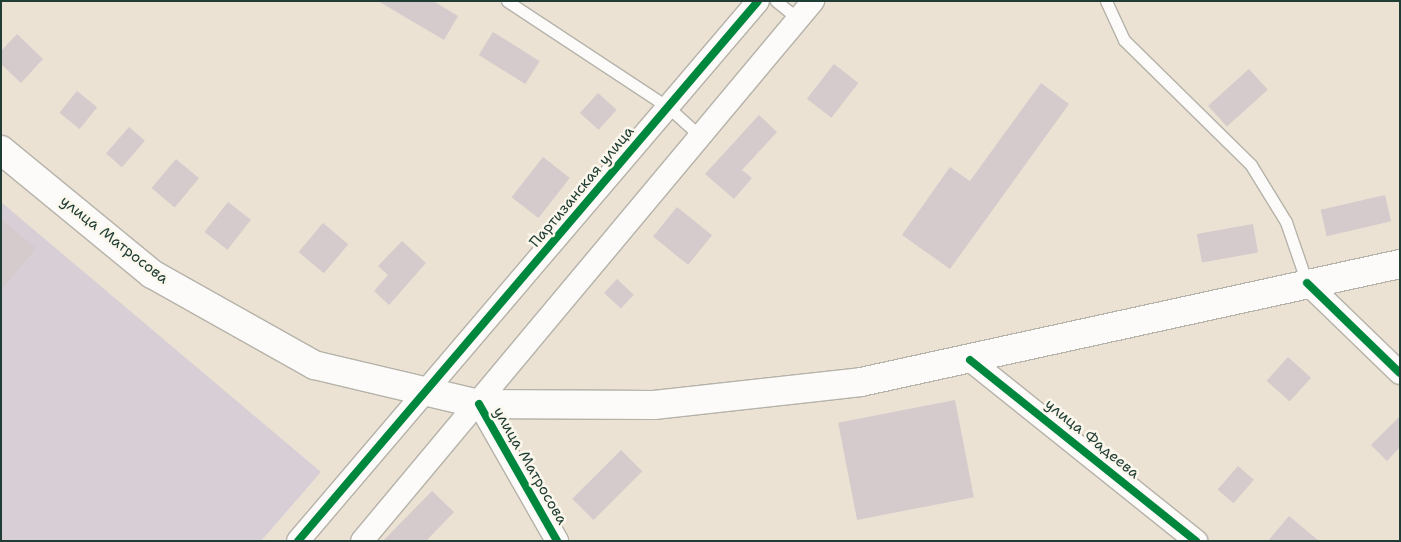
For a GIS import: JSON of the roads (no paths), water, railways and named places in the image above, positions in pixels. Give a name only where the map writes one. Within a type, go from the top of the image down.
[{"type":"main road","name":"улица Матросова","points":[[1,150],[152,274],[314,365],[479,404]]},
{"type":"main road","points":[[479,404],[654,406],[860,382],[970,360],[1307,283],[1400,264]]},
{"type":"street","name":"Партизанская улица","points":[[298,541],[758,1]]},
{"type":"street","points":[[362,541],[479,404],[813,1]]},
{"type":"street","points":[[1307,283],[1400,373]]},
{"type":"street","name":"улица Фадеева","points":[[970,360],[1196,541]]},
{"type":"street","name":"улица Матросова","points":[[479,404],[557,541]]},
{"type":"lane","points":[[507,1],[668,107],[700,136]]},
{"type":"lane","points":[[776,1],[798,19]]},
{"type":"lane","points":[[1106,1],[1124,40],[1251,165],[1286,222],[1307,283]]}]
